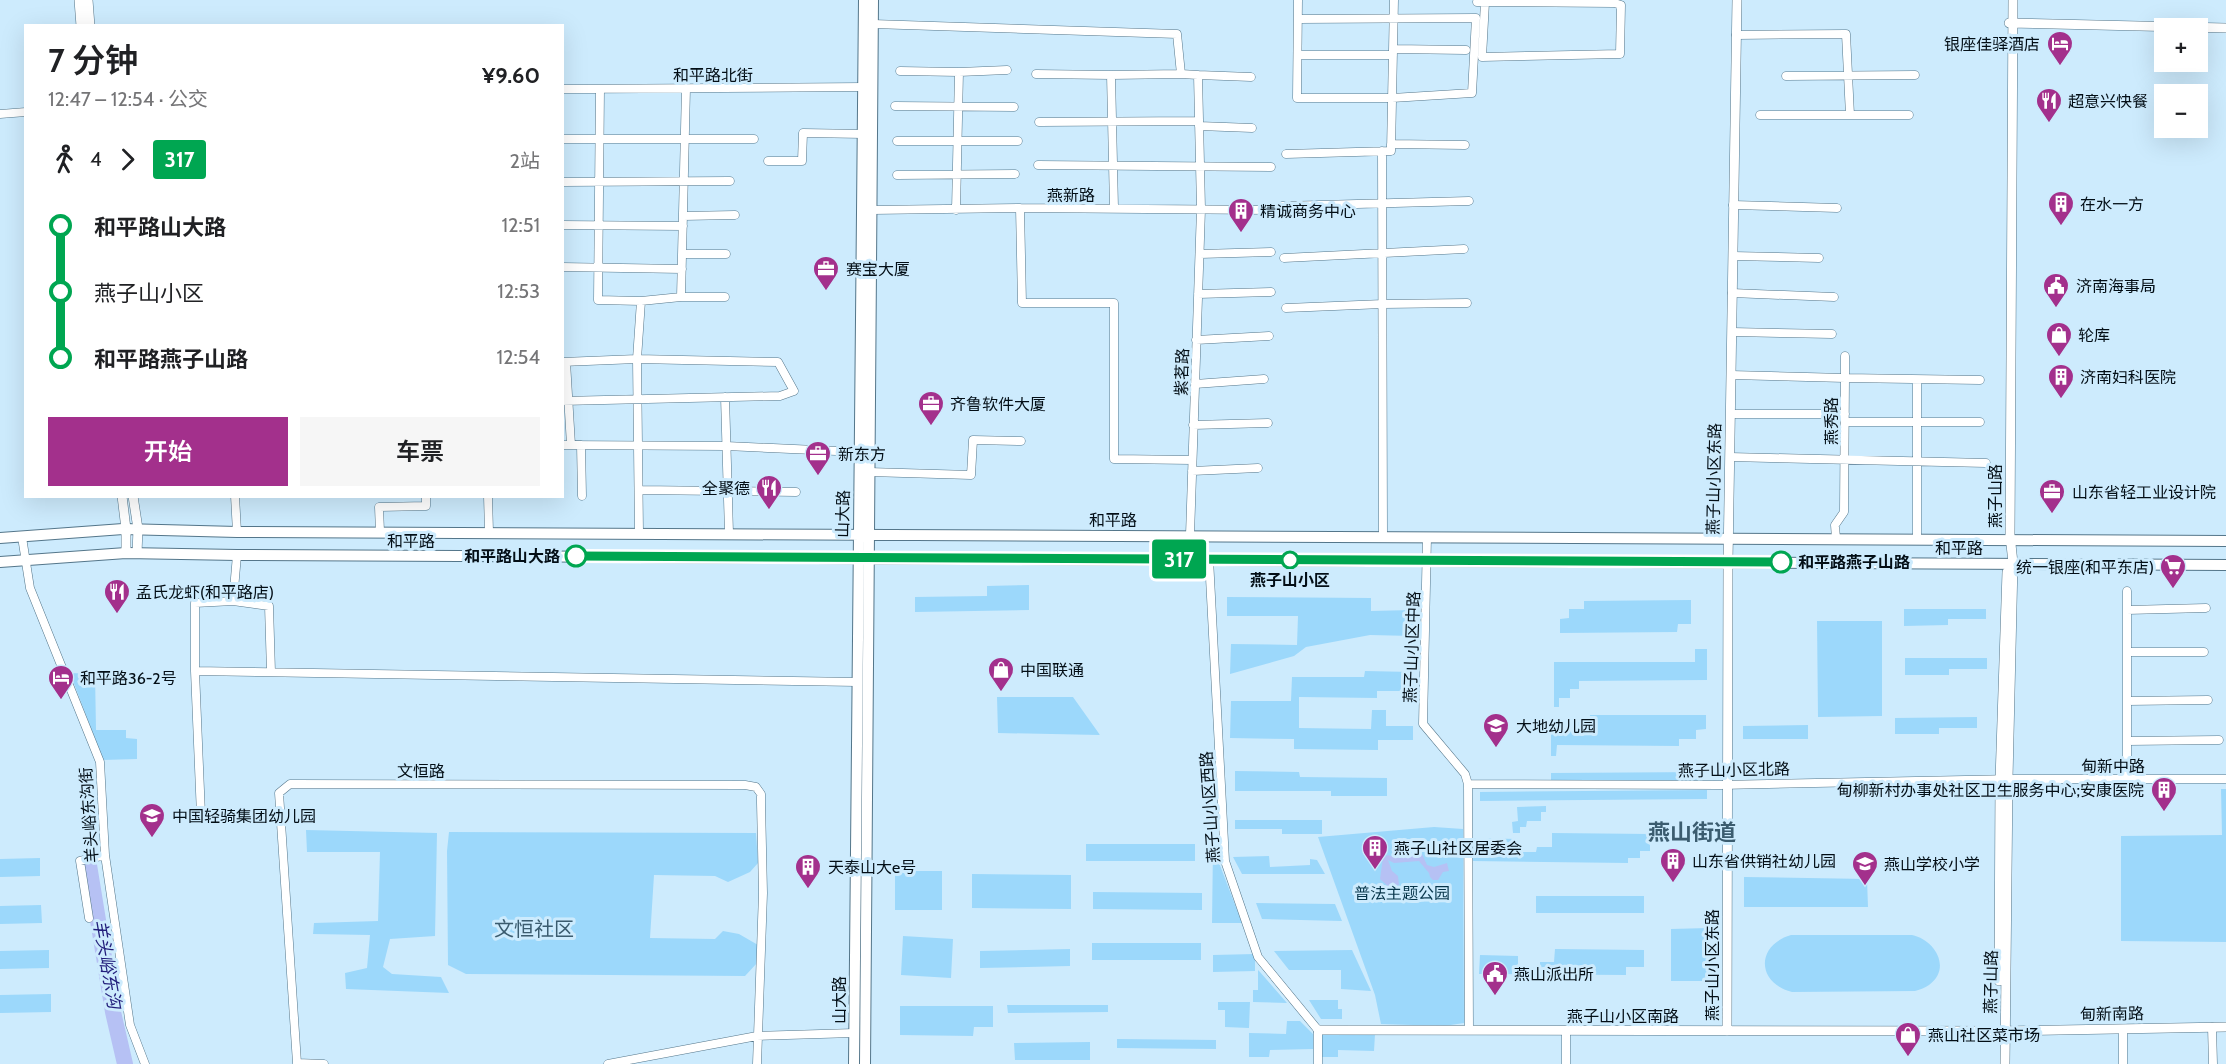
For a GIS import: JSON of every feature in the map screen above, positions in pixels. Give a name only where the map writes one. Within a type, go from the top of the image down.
[{"type":"main road","name":"山大路","points":[[864,0],[859,452],[864,558],[865,1064]]},
{"type":"main road","name":"山大路","points":[[863,534],[869,472],[873,0]]},
{"type":"main road","name":"和平路","points":[[0,538],[132,529],[237,532],[2226,541]]},
{"type":"main road","name":"和平路","points":[[0,562],[132,553],[2226,565]]},
{"type":"main road","name":"山大路","points":[[854,1064],[857,682],[864,558]]},
{"type":"street","points":[[79,0],[81,24]]},
{"type":"street","points":[[88,0],[90,24]]},
{"type":"street","points":[[1299,0],[1297,98],[1392,98],[1472,93],[1479,1]]},
{"type":"street","points":[[1286,154],[1391,151],[1394,0]]},
{"type":"street","name":"燕子山小区东路","points":[[1727,1031],[1728,538],[1737,0]]},
{"type":"street","name":"燕子山路","points":[[1999,1064],[2002,1031],[2004,780],[2010,563],[2008,539],[2011,0]]},
{"type":"street","points":[[1479,1],[1614,3],[1621,5],[1620,54],[1482,57],[1479,1]]},
{"type":"street","points":[[1298,19],[1476,18]]},
{"type":"street","points":[[873,24],[1177,34],[1181,74]]},
{"type":"street","points":[[2011,24],[2154,29]]},
{"type":"street","points":[[2011,24],[2226,30]]},
{"type":"street","points":[[2208,30],[2226,30]]},
{"type":"street","points":[[1736,35],[1846,34],[1850,115]]},
{"type":"street","points":[[1298,55],[1466,50]]},
{"type":"street","points":[[900,71],[1007,70]]},
{"type":"street","points":[[956,210],[959,72]]},
{"type":"street","points":[[1036,74],[1181,74],[1251,77]]},
{"type":"street","points":[[1111,75],[1114,208]]},
{"type":"street","name":"紫茗路","points":[[1190,535],[1201,209],[1198,75]]},
{"type":"street","points":[[1786,76],[1916,75]]},
{"type":"street","name":"和平路北街","points":[[564,89],[864,87]]},
{"type":"street","points":[[681,297],[686,88]]},
{"type":"street","points":[[600,89],[598,300],[641,301],[681,297],[725,297]]},
{"type":"street","points":[[895,106],[1014,107]]},
{"type":"street","points":[[0,114],[24,112]]},
{"type":"street","points":[[1760,115],[1909,115]]},
{"type":"street","points":[[1039,122],[1199,124],[1252,128]]},
{"type":"street","points":[[768,161],[802,161],[803,133],[864,134]]},
{"type":"street","points":[[564,139],[754,139]]},
{"type":"street","points":[[897,141],[1018,141]]},
{"type":"street","points":[[1391,144],[1465,145]]},
{"type":"street","points":[[1382,151],[1383,536]]},
{"type":"street","points":[[1038,165],[1270,167]]},
{"type":"street","points":[[897,175],[1015,174]]},
{"type":"street","points":[[564,182],[730,181]]},
{"type":"street","points":[[1282,206],[1468,201]]},
{"type":"street","points":[[1733,205],[1837,208]]},
{"type":"street","points":[[1020,208],[1022,303],[1114,303],[1114,459],[1192,460]]},
{"type":"street","name":"燕新路","points":[[872,210],[1020,208],[1270,210]]},
{"type":"street","points":[[683,216],[735,215]]},
{"type":"street","points":[[564,225],[683,226]]},
{"type":"street","points":[[1284,258],[1464,249]]},
{"type":"street","points":[[1200,254],[1271,252]]},
{"type":"street","points":[[682,254],[726,254]]},
{"type":"street","points":[[1733,256],[1819,258]]},
{"type":"street","points":[[564,267],[682,269]]},
{"type":"street","points":[[1198,294],[1271,292]]},
{"type":"street","points":[[1732,293],[1834,297]]},
{"type":"street","points":[[639,533],[638,360],[641,301]]},
{"type":"street","points":[[1286,308],[1467,303]]},
{"type":"street","points":[[1732,332],[1832,334]]},
{"type":"street","points":[[1196,340],[1269,336]]},
{"type":"street","points":[[1845,356],[1845,378],[1980,380]]},
{"type":"street","points":[[565,401],[780,396],[794,391],[778,362],[638,360],[564,362],[565,401],[567,445],[726,446],[859,452]]},
{"type":"street","name":"燕秀路","points":[[1731,375],[1845,378],[1844,512],[1835,525],[1836,539]]},
{"type":"street","points":[[1195,384],[1264,379]]},
{"type":"street","points":[[1917,380],[1917,539]]},
{"type":"street","points":[[725,397],[729,533]]},
{"type":"street","points":[[1731,414],[1917,423],[1980,422]]},
{"type":"street","points":[[1193,425],[1268,423]]},
{"type":"street","points":[[869,472],[971,475],[973,440],[1021,441]]},
{"type":"street","points":[[581,445],[582,496]]},
{"type":"street","points":[[1730,457],[1986,463]]},
{"type":"street","points":[[1192,471],[1258,468]]},
{"type":"street","points":[[639,490],[796,492]]},
{"type":"street","points":[[123,498],[132,529]]},
{"type":"street","points":[[132,553],[133,498]]},
{"type":"street","points":[[235,498],[237,532]]},
{"type":"street","points":[[380,532],[379,507],[426,506],[426,498]]},
{"type":"street","points":[[488,498],[489,532]]},
{"type":"street","name":"羊头峪东沟街","points":[[22,537],[30,588],[100,762],[105,855],[130,1025],[145,1064]]},
{"type":"street","name":"燕子山小区中路","points":[[1427,537],[1423,723],[1466,774],[1468,784]]},
{"type":"street","points":[[233,602],[237,555]]},
{"type":"street","name":"燕子山小区西路","points":[[1209,559],[1225,861],[1258,957],[1318,1030]]},
{"type":"street","points":[[2127,591],[2127,779]]},
{"type":"street","points":[[201,815],[195,671],[195,603],[233,602],[269,606],[271,672]]},
{"type":"street","points":[[2127,610],[2206,608]]},
{"type":"street","points":[[2127,652],[2204,652]]},
{"type":"street","points":[[195,671],[857,682]]},
{"type":"street","points":[[2127,701],[2208,700]]},
{"type":"street","points":[[2127,741],[2218,740]]},
{"type":"street","name":"甸新中路","points":[[2004,780],[2226,779]]},
{"type":"street","name":"燕子山小区北路","points":[[1468,784],[2004,780]]},
{"type":"street","name":"文恒路","points":[[324,1064],[297,1063],[279,793],[290,784],[733,785],[756,787],[761,794],[763,893],[758,1036]]},
{"type":"street","points":[[1468,784],[1469,1030]]},
{"type":"street","points":[[89,918],[80,861],[105,855]]},
{"type":"street","points":[[2212,1027],[2213,1064]]},
{"type":"street","name":"甸新南路","points":[[2002,1031],[2226,1027]]},
{"type":"street","points":[[2123,1029],[2123,1064]]},
{"type":"street","points":[[1318,1030],[1318,1064]]},
{"type":"street","name":"燕子山小区南路","points":[[1318,1030],[2002,1031]]},
{"type":"street","points":[[1566,1031],[1566,1064]]},
{"type":"street","name":"燕子山路","points":[[2002,1031],[2005,1064]]},
{"type":"street","points":[[608,1064],[758,1036],[854,1033]]},
{"type":"street","points":[[757,1064],[758,1036]]},
{"type":"green space","points":[[1029,585],[1029,610],[915,612],[915,597],[987,596],[987,586]]},
{"type":"green space","points":[[1227,597],[1371,598],[1371,611],[1412,610],[1413,636],[1370,635],[1306,647],[1294,656],[1230,674],[1231,644],[1297,645],[1298,616],[1227,616]]},
{"type":"green space","points":[[1691,600],[1691,624],[1678,624],[1677,632],[1560,633],[1560,619],[1569,618],[1569,609],[1584,609],[1584,601]]},
{"type":"green space","points":[[1904,609],[1986,609],[1986,619],[1948,619],[1948,625],[1904,626]]},
{"type":"green space","points":[[1817,621],[1882,621],[1882,716],[1818,717]]},
{"type":"green space","points":[[1695,649],[1707,649],[1707,680],[1579,681],[1579,689],[1570,689],[1570,698],[1559,698],[1559,707],[1554,707],[1554,662],[1695,662]]},
{"type":"green space","points":[[1905,658],[1987,658],[1987,669],[1949,669],[1949,675],[1905,675]]},
{"type":"green space","points":[[1365,671],[1412,672],[1412,691],[1377,691],[1377,698],[1299,697],[1299,728],[1371,729],[1372,710],[1386,710],[1386,726],[1413,726],[1413,740],[1378,740],[1378,750],[1294,749],[1294,739],[1230,738],[1231,701],[1291,701],[1292,677],[1364,677]]},
{"type":"green space","points":[[70,673],[95,674],[96,730],[126,730],[126,738],[137,739],[137,759],[103,760]]},
{"type":"green space","points":[[997,697],[1073,697],[1100,735],[998,733]]},
{"type":"green space","points":[[1590,715],[1706,715],[1706,729],[1696,730],[1696,739],[1679,739],[1679,746],[1557,745],[1556,756],[1551,756],[1551,731],[1575,731],[1575,722],[1589,722]]},
{"type":"green space","points":[[1977,717],[1977,728],[1939,728],[1939,734],[1895,734],[1895,718]]},
{"type":"green space","points":[[1808,725],[1808,739],[1743,739],[1743,726]]},
{"type":"green space","points":[[1235,771],[1299,772],[1300,777],[1387,778],[1387,796],[1331,796],[1331,791],[1235,791]]},
{"type":"green space","points":[[1703,772],[1703,780],[1551,782],[1551,773]]},
{"type":"green space","points":[[2221,789],[2226,789],[2226,942],[2121,941],[2121,836],[2222,835]]},
{"type":"green space","points":[[1707,790],[1707,799],[1480,801],[1480,792]]},
{"type":"green space","points":[[1546,806],[1546,812],[1541,812],[1541,821],[1527,821],[1526,827],[1520,827],[1520,833],[1513,833],[1512,822],[1518,821],[1517,807]]},
{"type":"green space","points":[[1235,820],[1322,820],[1322,834],[1282,834],[1282,829],[1235,829]]},
{"type":"green space","name":"普法主题公园","points":[[1434,827],[1463,829],[1464,1023],[1444,1026],[1381,1024],[1375,995],[1318,837]]},
{"type":"green space","points":[[306,830],[437,833],[435,936],[390,939],[383,967],[392,974],[441,977],[449,993],[346,989],[345,973],[367,968],[370,935],[313,934],[314,923],[378,921],[380,852],[307,852]]},
{"type":"green space","points":[[449,832],[756,833],[758,863],[750,872],[728,882],[715,876],[654,875],[650,938],[715,939],[723,931],[739,934],[758,945],[758,962],[745,976],[466,974],[448,965],[447,851]]},
{"type":"green space","points":[[1552,833],[1650,834],[1650,851],[1640,851],[1640,858],[1628,858],[1628,863],[1473,861],[1474,838],[1517,839],[1517,852],[1536,852],[1537,847],[1552,847]]},
{"type":"green space","points":[[1086,844],[1195,844],[1195,861],[1086,861]]},
{"type":"green space","points":[[1213,847],[1242,923],[1212,923]]},
{"type":"green space","points":[[1269,856],[1270,867],[1310,865],[1310,859],[1317,860],[1325,874],[1242,874],[1233,857]]},
{"type":"green space","points":[[40,858],[40,876],[0,877],[0,859]]},
{"type":"green space","points":[[895,871],[942,871],[942,910],[895,910]]},
{"type":"green space","points":[[972,874],[1071,875],[1071,909],[972,908]]},
{"type":"green space","points":[[1744,877],[1867,879],[1868,907],[1744,907]]},
{"type":"green space","points":[[1093,892],[1202,893],[1202,910],[1093,909]]},
{"type":"green space","points":[[1536,896],[1644,896],[1644,913],[1536,913]]},
{"type":"green space","points":[[1256,903],[1335,904],[1342,921],[1262,919]]},
{"type":"green space","points":[[41,905],[42,923],[0,924],[0,906]]},
{"type":"green space","points":[[1708,928],[1709,981],[1671,981],[1671,929]]},
{"type":"green space","points":[[1791,935],[1912,935],[1928,943],[1934,949],[1940,963],[1939,971],[1929,985],[1915,991],[1792,992],[1772,981],[1765,964],[1766,955],[1771,947]]},
{"type":"green space","points":[[903,936],[953,939],[951,978],[901,975]]},
{"type":"green space","points":[[1092,943],[1201,943],[1201,960],[1092,960]]},
{"type":"green space","points":[[1070,949],[1070,966],[980,968],[980,951]]},
{"type":"green space","points":[[1555,949],[1644,950],[1644,967],[1626,967],[1626,975],[1479,974],[1480,955],[1518,956],[1518,967],[1540,967],[1540,962],[1554,962]]},
{"type":"green space","points":[[49,950],[49,968],[0,969],[0,951]]},
{"type":"green space","points":[[1352,950],[1371,991],[1341,989],[1341,970],[1289,970],[1274,951]]},
{"type":"green space","points":[[1255,954],[1255,971],[1213,972],[1213,955]]},
{"type":"green space","points":[[1258,970],[1287,1003],[1253,1002],[1253,990],[1258,990]]},
{"type":"green space","points":[[51,994],[51,1012],[0,1013],[0,995]]},
{"type":"green space","points":[[1309,1000],[1338,1000],[1338,1009],[1342,1009],[1342,1019],[1321,1019]]},
{"type":"green space","points":[[1218,1002],[1250,1002],[1249,1028],[1225,1027],[1225,1010],[1218,1010]]},
{"type":"green space","points":[[1007,1005],[1108,1005],[1108,1012],[1008,1013]]},
{"type":"green space","points":[[900,1006],[993,1006],[993,1027],[974,1027],[973,1036],[900,1035]]},
{"type":"green space","points":[[1287,1021],[1300,1021],[1313,1034],[1313,1049],[1270,1050],[1269,1057],[1249,1057],[1249,1033],[1286,1034]]},
{"type":"green space","points":[[1322,1033],[1375,1034],[1374,1051],[1338,1050],[1338,1057],[1321,1057]]},
{"type":"green space","points":[[1117,1039],[1216,1040],[1216,1049],[1117,1048]]},
{"type":"green space","points":[[1090,1042],[1090,1060],[1015,1060],[1014,1043]]},
{"type":"shaded area","points":[[1422,854],[1427,865],[1434,867],[1447,863],[1449,871],[1443,872],[1438,880],[1433,880],[1419,861],[1394,863],[1388,860],[1392,871],[1398,876],[1399,885],[1390,888],[1380,879],[1383,858],[1388,855],[1397,858]]},
{"type":"waterway","name":"羊头峪东沟","points":[[89,865],[113,1012],[125,1064]]},
{"type":"bus line","name":"317","points":[[576,556],[1781,562]]},
{"type":"place","name":"银座佳驿酒店","points":[[2060,67]]},
{"type":"place","name":"超意兴快餐","points":[[2049,124]]},
{"type":"place","name":"在水一方","points":[[2061,227]]},
{"type":"place","name":"精诚商务中心","points":[[1241,234]]},
{"type":"place","name":"赛宝大厦","points":[[826,292]]},
{"type":"place","name":"济南海事局","points":[[2056,309]]},
{"type":"place","name":"轮库","points":[[2059,358]]},
{"type":"place","name":"济南妇科医院","points":[[2061,400]]},
{"type":"place","name":"齐鲁软件大厦","points":[[931,427]]},
{"type":"place","name":"新东方","points":[[818,477]]},
{"type":"place","name":"全聚德","points":[[769,511]]},
{"type":"place","name":"山东省轻工业设计院","points":[[2052,515]]},
{"type":"place","name":"和平路山大路","points":[[576,556]]},
{"type":"place","name":"燕子山小区","points":[[1290,560]]},
{"type":"place","name":"和平路燕子山路","points":[[1781,562]]},
{"type":"place","name":"统一银座(和平东店)","points":[[2173,590]]},
{"type":"place","name":"孟氏龙虾(和平路店)","points":[[117,615]]},
{"type":"place","name":"中国联通","points":[[1001,693]]},
{"type":"place","name":"和平路36-2号","points":[[61,701]]},
{"type":"place","name":"大地幼儿园","points":[[1496,749]]},
{"type":"place","name":"甸柳新村办事处社区卫生服务中心;安康医院","points":[[2164,813]]},
{"type":"place","name":"中国轻骑集团幼儿园","points":[[152,839]]},
{"type":"place","name":"燕子山社区居委会","points":[[1375,871]]},
{"type":"place","name":"山东省供销社幼儿园","points":[[1673,884]]},
{"type":"place","name":"燕山学校小学","points":[[1865,887]]},
{"type":"place","name":"天泰山大e号","points":[[808,890]]},
{"type":"place","name":"燕山派出所","points":[[1495,997]]},
{"type":"place","name":"燕山社区菜市场","points":[[1908,1058]]},
{"type":"district","name":"燕山街道","points":[[1692,832]]},
{"type":"district","name":"文恒社区","points":[[534,929]]}]
